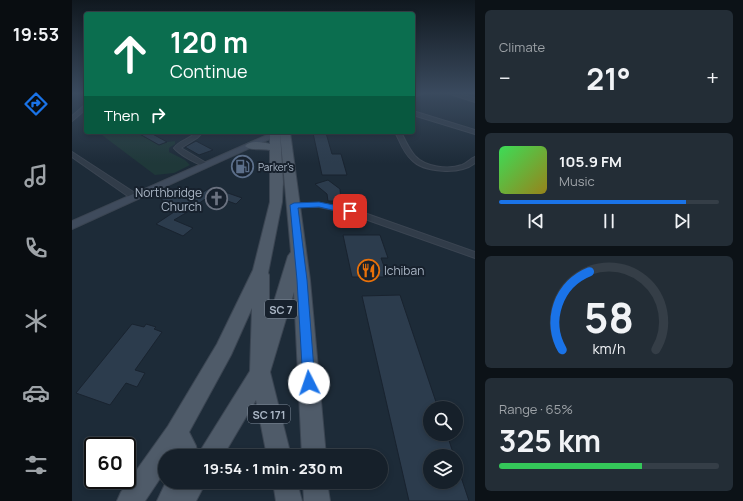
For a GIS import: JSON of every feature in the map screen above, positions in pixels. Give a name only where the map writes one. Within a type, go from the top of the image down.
[{"type":"main road","name":"SC 7","points":[[130,501],[176,434],[224,349],[261,270],[273,215],[277,182],[276,148],[279,134]]},
{"type":"main road","name":"SC 7","points":[[215,449],[230,426],[260,372],[280,312],[299,246],[294,205],[279,134]]},
{"type":"main road","points":[[250,146],[262,145],[276,148]]},
{"type":"main road","points":[[273,215],[294,205],[284,197],[277,182]]},
{"type":"main road","points":[[273,215],[285,219],[299,246],[314,449]]},
{"type":"main road","name":"SC 171","points":[[261,270],[260,372],[277,449]]},
{"type":"main road","points":[[176,434],[183,441],[186,449]]},
{"type":"main road","points":[[170,501],[176,489]]},
{"type":"main road","points":[[182,501],[190,489]]},
{"type":"main road","points":[[286,489],[289,501]]},
{"type":"main road","points":[[316,489],[317,501]]},
{"type":"street","points":[[421,116],[475,132]]},
{"type":"street","points":[[199,134],[197,137],[179,145],[177,148],[181,152],[206,165]]},
{"type":"street","points":[[72,225],[277,134]]},
{"type":"street","points":[[399,134],[415,161],[425,165],[457,169],[468,165],[475,159]]},
{"type":"street","points":[[72,154],[135,197]]},
{"type":"street","points":[[294,205],[319,205],[350,211],[475,255]]},
{"type":"green space","points":[[101,134],[140,134],[159,145],[175,141],[175,144],[169,148],[169,152],[185,160],[190,165],[174,173],[155,175]]},
{"type":"building","points":[[140,134],[153,134],[167,142],[159,145]]},
{"type":"building","points":[[313,134],[326,134],[332,154],[341,154],[347,175],[322,175]]},
{"type":"building","points":[[196,141],[213,150],[199,155],[185,147]]},
{"type":"building","points":[[328,180],[340,189],[341,201],[328,201],[327,194],[315,184]]},
{"type":"building","points":[[211,187],[242,198],[236,204],[211,195],[198,204],[201,204],[174,220],[193,228],[183,236],[156,224],[180,208],[161,200],[173,193],[191,200]]},
{"type":"building","points":[[343,235],[380,235],[388,258],[381,258],[388,277],[352,277]]},
{"type":"building","points":[[400,295],[436,401],[423,401],[423,441],[449,441],[452,449],[423,449],[423,489],[463,489],[463,483],[469,501],[409,501],[362,296]]},
{"type":"building","points":[[132,324],[144,327],[146,324],[156,327],[154,329],[162,332],[135,370],[145,373],[137,387],[126,383],[110,405],[76,393]]},
{"type":"place","name":"Parker's","points":[[242,167]]},
{"type":"place","name":"Northbridge Church","points":[[217,199]]},
{"type":"place","name":"Ichiban","points":[[368,270]]},
{"type":"route","points":[[309,383],[302,280],[294,205],[319,205],[350,211]]}]
